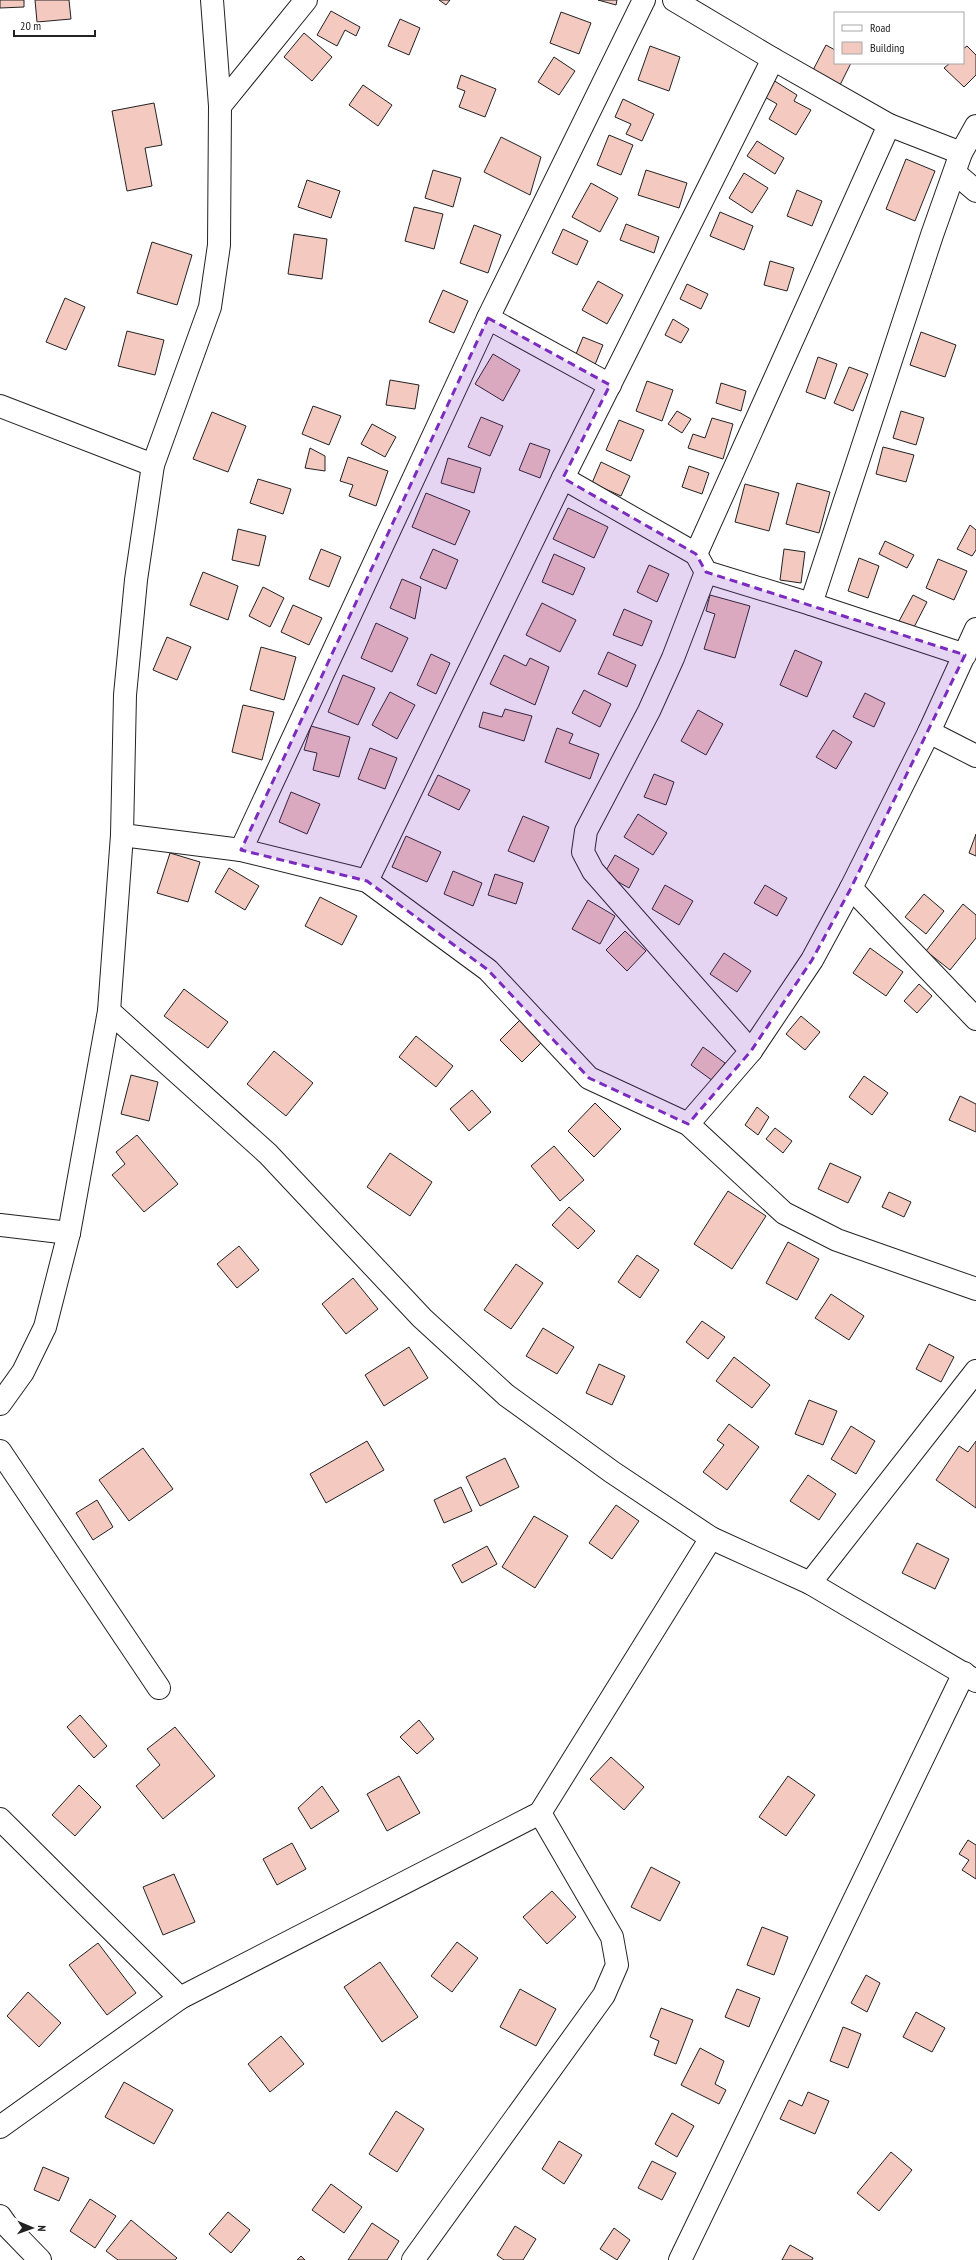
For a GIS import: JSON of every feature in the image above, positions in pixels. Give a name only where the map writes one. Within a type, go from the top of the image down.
[{"type":"street","points":[[0,1404],[23,1372],[44,1327],[69,1233],[109,1011],[122,835],[125,695],[136,580],[153,465],[210,307],[219,245],[220,106],[212,0]]},
{"type":"street","points":[[220,106],[306,0]]},
{"type":"street","points":[[241,850],[488,318],[644,0]]},
{"type":"street","points":[[674,0],[773,59],[958,163],[976,191]]},
{"type":"street","points":[[367,881],[564,478],[773,59]]},
{"type":"street","points":[[751,1050],[593,871],[584,852],[586,832],[655,698],[673,658],[701,563],[889,124]]},
{"type":"street","points":[[811,604],[932,235],[958,163],[976,126]]},
{"type":"street","points":[[488,318],[610,386]]},
{"type":"street","points":[[0,406],[153,465]]},
{"type":"street","points":[[564,478],[701,563],[811,604],[964,655]]},
{"type":"street","points":[[688,1124],[751,1050],[812,960],[852,888],[929,732],[976,629]]},
{"type":"street","points":[[929,732],[976,756]]},
{"type":"street","points":[[122,835],[241,850],[367,881],[488,970],[589,1078],[688,1124],[784,1213],[837,1240],[976,1289]]},
{"type":"street","points":[[852,888],[976,1019]]},
{"type":"street","points":[[109,1011],[268,1154],[422,1318],[506,1395],[612,1472],[711,1538],[810,1584],[970,1677],[680,2260]]},
{"type":"street","points":[[0,1225],[69,1233]]},
{"type":"street","points":[[810,1584],[976,1371]]},
{"type":"street","points":[[0,1451],[159,1688]]},
{"type":"street","points":[[0,2127],[180,1998],[540,1813],[711,1538]]},
{"type":"street","points":[[413,2260],[604,1995],[617,1965],[612,1937],[540,1813]]},
{"type":"street","points":[[0,1819],[180,1998]]},
{"type":"street","points":[[2,2226],[40,2260]]},
{"type":"highlighted area","points":[[488,318],[610,385],[563,478],[696,554],[706,572],[965,655],[851,888],[812,960],[751,1051],[688,1124],[589,1078],[488,970],[367,881],[241,850]]},
{"type":"building","points":[[0,0],[24,0],[24,7],[0,8]]},
{"type":"building","points":[[35,0],[69,0],[71,19],[37,22]]},
{"type":"building","points":[[439,0],[450,0],[446,5]]},
{"type":"building","points":[[598,0],[617,0],[616,5]]},
{"type":"building","points":[[331,11],[360,27],[356,36],[345,30],[337,46],[317,35]]},
{"type":"building","points":[[561,12],[591,23],[579,54],[550,43]]},
{"type":"building","points":[[400,19],[420,28],[409,55],[388,46]]},
{"type":"building","points":[[304,33],[332,57],[312,81],[284,57]]},
{"type":"building","points":[[826,45],[834,49],[834,64],[850,64],[838,89],[811,74]]},
{"type":"building","points":[[650,46],[680,57],[669,91],[638,80]]},
{"type":"building","points":[[967,46],[976,55],[976,75],[964,87],[944,68],[949,64],[964,64],[964,48]]},
{"type":"building","points":[[554,57],[575,71],[559,95],[538,82]]},
{"type":"building","points":[[461,75],[496,89],[485,117],[459,107],[465,91],[457,88]]},
{"type":"building","points":[[773,80],[797,95],[794,101],[811,110],[796,135],[769,119],[777,104],[763,96]]},
{"type":"building","points":[[363,85],[392,105],[378,126],[349,105]]},
{"type":"building","points":[[623,99],[654,114],[642,141],[626,134],[631,124],[615,117]]},
{"type":"building","points":[[154,103],[162,145],[145,148],[152,186],[127,191],[112,111]]},
{"type":"building","points":[[609,135],[633,145],[621,175],[597,165]]},
{"type":"building","points":[[501,137],[541,157],[530,195],[484,172]]},
{"type":"building","points":[[757,141],[784,158],[775,174],[747,156]]},
{"type":"building","points":[[906,159],[935,171],[915,221],[886,209]]},
{"type":"building","points":[[433,170],[461,178],[453,207],[425,198]]},
{"type":"building","points":[[646,170],[687,183],[679,208],[638,195]]},
{"type":"building","points":[[744,173],[768,188],[752,213],[729,198]]},
{"type":"building","points":[[307,180],[340,191],[331,218],[298,207]]},
{"type":"building","points":[[591,183],[618,198],[600,232],[572,217]]},
{"type":"building","points":[[797,190],[822,201],[812,226],[787,216]]},
{"type":"building","points":[[414,207],[443,214],[434,249],[405,241]]},
{"type":"building","points":[[720,212],[753,226],[744,250],[710,236]]},
{"type":"building","points":[[626,224],[659,237],[654,253],[620,240]]},
{"type":"building","points":[[474,225],[501,235],[488,273],[460,263]]},
{"type":"building","points":[[563,229],[588,241],[577,265],[552,253]]},
{"type":"building","points":[[294,234],[327,239],[322,279],[288,274]]},
{"type":"building","points":[[152,242],[192,255],[177,305],[137,293]]},
{"type":"building","points":[[770,261],[794,268],[787,291],[764,285]]},
{"type":"building","points":[[598,281],[623,295],[607,324],[582,310]]},
{"type":"building","points":[[687,284],[708,294],[701,309],[680,299]]},
{"type":"building","points":[[443,290],[468,301],[454,333],[429,322]]},
{"type":"building","points":[[65,298],[85,307],[66,350],[46,342]]},
{"type":"building","points":[[673,319],[689,329],[681,343],[665,335]]},
{"type":"building","points":[[127,331],[164,340],[155,375],[118,366]]},
{"type":"building","points":[[921,332],[956,345],[945,377],[910,365]]},
{"type":"building","points":[[583,337],[603,345],[594,367],[574,359]]},
{"type":"building","points":[[493,354],[520,370],[503,401],[475,384]]},
{"type":"building","points":[[818,357],[837,364],[825,399],[806,392]]},
{"type":"building","points":[[849,367],[868,374],[853,411],[834,403]]},
{"type":"building","points":[[390,380],[419,385],[415,409],[386,405]]},
{"type":"building","points":[[647,381],[673,390],[662,421],[636,411]]},
{"type":"building","points":[[721,383],[746,391],[741,411],[716,403]]},
{"type":"building","points":[[313,406],[341,416],[329,445],[302,434]]},
{"type":"building","points":[[677,411],[691,419],[682,433],[668,424]]},
{"type":"building","points":[[901,411],[924,418],[916,445],[893,438]]},
{"type":"building","points":[[212,412],[246,426],[228,472],[193,459]]},
{"type":"building","points":[[481,417],[503,426],[490,456],[468,447]]},
{"type":"building","points":[[712,418],[733,424],[723,459],[688,448],[693,434],[705,438]]},
{"type":"building","points":[[619,420],[644,430],[631,461],[606,450]]},
{"type":"building","points":[[372,424],[396,437],[385,457],[361,444]]},
{"type":"building","points":[[530,443],[550,450],[540,478],[519,470]]},
{"type":"building","points":[[883,447],[914,455],[906,482],[876,474]]},
{"type":"building","points":[[310,448],[325,456],[325,471],[305,468]]},
{"type":"building","points":[[348,457],[388,471],[376,506],[349,496],[353,485],[340,481]]},
{"type":"building","points":[[448,458],[481,468],[474,493],[441,483]]},
{"type":"building","points":[[601,462],[630,476],[621,496],[592,483]]},
{"type":"building","points":[[689,466],[709,473],[702,494],[682,487]]},
{"type":"building","points":[[258,479],[291,489],[283,514],[250,503]]},
{"type":"building","points":[[797,483],[830,492],[819,533],[786,524]]},
{"type":"building","points":[[745,484],[779,493],[769,531],[735,522]]},
{"type":"building","points":[[426,493],[470,511],[455,545],[412,527]]},
{"type":"building","points":[[568,508],[608,527],[594,558],[553,539]]},
{"type":"building","points":[[970,525],[976,530],[976,550],[972,556],[957,549]]},
{"type":"building","points":[[238,529],[266,536],[259,566],[232,560]]},
{"type":"building","points":[[885,541],[914,555],[907,568],[879,554]]},
{"type":"building","points":[[321,549],[341,557],[329,587],[309,579]]},
{"type":"building","points":[[433,549],[458,560],[446,589],[420,578]]},
{"type":"building","points":[[784,549],[805,552],[801,583],[780,580]]},
{"type":"building","points":[[554,554],[585,568],[573,595],[542,582]]},
{"type":"building","points":[[859,558],[879,566],[868,598],[848,591]]},
{"type":"building","points":[[938,559],[967,571],[954,600],[926,588]]},
{"type":"building","points":[[649,565],[669,574],[657,602],[637,592]]},
{"type":"building","points":[[203,572],[238,586],[228,620],[190,605]]},
{"type":"building","points":[[402,579],[421,587],[415,619],[390,608]]},
{"type":"building","points":[[263,587],[284,598],[270,627],[249,616]]},
{"type":"building","points":[[710,595],[750,606],[735,658],[704,649],[715,614],[706,611]]},
{"type":"building","points":[[913,595],[927,602],[912,631],[898,623]]},
{"type":"building","points":[[542,603],[576,620],[560,652],[526,635]]},
{"type":"building","points":[[293,605],[322,618],[309,645],[281,632]]},
{"type":"building","points":[[624,609],[652,621],[642,646],[613,635]]},
{"type":"building","points":[[376,623],[408,638],[392,672],[361,658]]},
{"type":"building","points":[[167,637],[191,647],[177,680],[153,670]]},
{"type":"building","points":[[261,647],[296,657],[284,700],[250,690]]},
{"type":"building","points":[[795,650],[822,662],[807,697],[780,685]]},
{"type":"building","points":[[608,652],[636,665],[627,687],[598,674]]},
{"type":"building","points":[[431,654],[450,663],[436,694],[417,685]]},
{"type":"building","points":[[504,655],[526,666],[530,658],[549,667],[535,705],[490,684]]},
{"type":"building","points":[[343,675],[375,688],[358,725],[328,712]]},
{"type":"building","points":[[584,690],[611,704],[600,727],[572,713]]},
{"type":"building","points":[[390,692],[415,705],[397,739],[372,725]]},
{"type":"building","points":[[865,693],[885,703],[874,727],[853,717]]},
{"type":"building","points":[[243,705],[274,712],[262,760],[232,752]]},
{"type":"building","points":[[505,709],[532,716],[524,741],[479,727],[483,712],[502,717]]},
{"type":"building","points":[[698,710],[723,724],[706,755],[681,741]]},
{"type":"building","points":[[311,726],[350,737],[339,777],[313,770],[317,753],[304,750]]},
{"type":"building","points":[[557,728],[573,734],[569,743],[599,754],[590,779],[545,762]]},
{"type":"building","points":[[833,730],[852,742],[836,769],[816,757]]},
{"type":"building","points":[[370,748],[397,758],[385,789],[358,779]]},
{"type":"building","points":[[654,774],[674,782],[666,805],[644,797]]},
{"type":"building","points":[[438,775],[470,790],[459,810],[428,795]]},
{"type":"building","points":[[291,792],[320,804],[307,834],[279,822]]},
{"type":"building","points":[[638,814],[667,833],[653,855],[624,837]]},
{"type":"building","points":[[523,816],[549,827],[534,862],[508,851]]},
{"type":"building","points":[[976,834],[976,856],[969,853]]},
{"type":"building","points":[[406,836],[441,852],[427,882],[392,867]]},
{"type":"building","points":[[170,853],[200,862],[188,902],[157,893]]},
{"type":"building","points":[[615,855],[639,869],[629,888],[604,874]]},
{"type":"building","points":[[229,868],[259,886],[245,910],[215,892]]},
{"type":"building","points":[[453,871],[482,883],[473,906],[444,894]]},
{"type":"building","points":[[495,874],[523,883],[516,904],[488,895]]},
{"type":"building","points":[[665,885],[693,901],[679,925],[652,909]]},
{"type":"building","points":[[765,885],[787,898],[777,916],[754,903]]},
{"type":"building","points":[[924,894],[944,911],[926,934],[905,917]]},
{"type":"building","points":[[320,897],[357,916],[342,945],[305,926]]},
{"type":"building","points":[[588,900],[615,916],[600,944],[572,929]]},
{"type":"building","points":[[963,904],[976,915],[976,938],[950,970],[926,951]]},
{"type":"building","points":[[625,931],[646,951],[627,971],[606,950]]},
{"type":"building","points":[[870,948],[903,972],[886,996],[853,973]]},
{"type":"building","points":[[724,953],[751,971],[737,992],[710,974]]},
{"type":"building","points":[[919,984],[932,996],[917,1013],[904,1001]]},
{"type":"building","points":[[184,989],[228,1022],[208,1048],[164,1016]]},
{"type":"building","points":[[801,1016],[820,1032],[805,1050],[786,1034]]},
{"type":"building","points":[[521,1019],[543,1041],[522,1062],[500,1040]]},
{"type":"building","points":[[416,1036],[453,1066],[436,1087],[399,1057]]},
{"type":"building","points":[[703,1047],[725,1063],[713,1081],[691,1065]]},
{"type":"building","points":[[274,1051],[313,1083],[286,1116],[247,1084]]},
{"type":"building","points":[[131,1075],[158,1082],[149,1121],[121,1114]]},
{"type":"building","points":[[864,1076],[888,1093],[872,1115],[849,1097]]},
{"type":"building","points":[[472,1090],[491,1112],[469,1131],[450,1109]]},
{"type":"building","points":[[960,1096],[976,1104],[976,1132],[949,1120]]},
{"type":"building","points":[[595,1103],[621,1129],[594,1157],[568,1131]]},
{"type":"building","points":[[757,1107],[769,1117],[758,1135],[745,1125]]},
{"type":"building","points":[[775,1128],[792,1141],[783,1153],[766,1139]]},
{"type":"building","points":[[137,1135],[178,1184],[144,1212],[112,1175],[125,1164],[116,1152]]},
{"type":"building","points":[[554,1146],[584,1180],[560,1201],[531,1166]]},
{"type":"building","points":[[390,1153],[432,1182],[410,1216],[367,1187]]},
{"type":"building","points":[[830,1163],[861,1177],[848,1203],[818,1189]]},
{"type":"building","points":[[728,1191],[766,1216],[732,1269],[694,1244]]},
{"type":"building","points":[[889,1192],[911,1202],[904,1217],[882,1207]]},
{"type":"building","points":[[569,1207],[595,1231],[578,1249],[552,1225]]},
{"type":"building","points":[[788,1242],[819,1259],[797,1300],[766,1283]]},
{"type":"building","points":[[239,1246],[259,1270],[237,1288],[217,1264]]},
{"type":"building","points":[[637,1255],[659,1270],[640,1298],[618,1282]]},
{"type":"building","points":[[516,1264],[543,1283],[511,1329],[484,1310]]},
{"type":"building","points":[[353,1278],[378,1309],[346,1334],[322,1304]]},
{"type":"building","points":[[831,1294],[864,1316],[849,1340],[815,1318]]},
{"type":"building","points":[[702,1321],[725,1337],[708,1359],[686,1342]]},
{"type":"building","points":[[543,1328],[574,1347],[557,1374],[526,1356]]},
{"type":"building","points":[[929,1344],[954,1357],[941,1382],[916,1369]]},
{"type":"building","points":[[409,1347],[428,1378],[384,1406],[365,1375]]},
{"type":"building","points":[[734,1357],[770,1385],[752,1408],[716,1381]]},
{"type":"building","points":[[599,1364],[625,1376],[612,1405],[586,1393]]},
{"type":"building","points":[[809,1400],[837,1411],[823,1445],[795,1434]]},
{"type":"building","points":[[729,1424],[759,1447],[727,1490],[703,1472],[724,1445],[717,1440]]},
{"type":"building","points":[[851,1426],[875,1441],[856,1474],[831,1459]]},
{"type":"building","points":[[367,1441],[384,1470],[326,1503],[310,1474]]},
{"type":"building","points":[[976,1441],[976,1508],[936,1480],[959,1446],[968,1452]]},
{"type":"building","points":[[143,1448],[173,1489],[129,1521],[99,1480]]},
{"type":"building","points":[[505,1458],[519,1487],[480,1506],[466,1477]]},
{"type":"building","points":[[808,1475],[836,1494],[819,1520],[790,1501]]},
{"type":"building","points":[[461,1487],[472,1511],[444,1523],[434,1500]]},
{"type":"building","points":[[97,1500],[113,1527],[93,1540],[76,1513]]},
{"type":"building","points":[[616,1505],[639,1521],[612,1559],[589,1543]]},
{"type":"building","points":[[534,1516],[568,1536],[535,1588],[502,1567]]},
{"type":"building","points":[[917,1543],[949,1559],[935,1589],[902,1573]]},
{"type":"building","points":[[487,1546],[497,1564],[462,1583],[452,1565]]},
{"type":"building","points":[[80,1715],[107,1746],[94,1758],[67,1727]]},
{"type":"building","points":[[419,1720],[434,1739],[417,1754],[400,1737]]},
{"type":"building","points":[[175,1727],[215,1776],[163,1819],[136,1786],[160,1765],[147,1749]]},
{"type":"building","points":[[611,1757],[644,1787],[624,1810],[590,1779]]},
{"type":"building","points":[[399,1776],[420,1813],[387,1831],[367,1794]]},
{"type":"building","points":[[788,1776],[815,1795],[786,1836],[759,1817]]},
{"type":"building","points":[[79,1785],[101,1807],[75,1836],[52,1815]]},
{"type":"building","points":[[322,1786],[339,1811],[311,1829],[298,1808]]},
{"type":"building","points":[[968,1840],[976,1845],[976,1879],[962,1870],[969,1860],[959,1854]]},
{"type":"building","points":[[292,1843],[306,1869],[277,1885],[263,1859]]},
{"type":"building","points":[[651,1867],[680,1882],[660,1921],[631,1907]]},
{"type":"building","points":[[174,1874],[195,1922],[163,1935],[143,1887]]},
{"type":"building","points":[[552,1891],[576,1917],[547,1944],[523,1917]]},
{"type":"building","points":[[762,1927],[788,1937],[774,1975],[747,1965]]},
{"type":"building","points":[[457,1942],[478,1958],[452,1992],[431,1976]]},
{"type":"building","points":[[98,1943],[136,1993],[107,2015],[69,1965]]},
{"type":"building","points":[[380,1962],[418,2017],[382,2042],[344,1987]]},
{"type":"building","points":[[866,1975],[880,1983],[867,2012],[851,2003]]},
{"type":"building","points":[[520,1989],[556,2009],[536,2046],[500,2027]]},
{"type":"building","points":[[737,1989],[760,1998],[749,2027],[725,2017]]},
{"type":"building","points":[[28,1992],[61,2023],[39,2047],[7,2016]]},
{"type":"building","points":[[661,2008],[693,2020],[676,2064],[654,2055],[659,2041],[650,2037]]},
{"type":"building","points":[[916,2012],[945,2028],[932,2052],[903,2037]]},
{"type":"building","points":[[843,2027],[861,2034],[848,2068],[830,2061]]},
{"type":"building","points":[[281,2036],[304,2064],[270,2092],[248,2064]]},
{"type":"building","points":[[700,2048],[724,2061],[715,2084],[726,2090],[719,2104],[681,2085]]},
{"type":"building","points":[[124,2082],[173,2110],[154,2144],[105,2117]]},
{"type":"building","points":[[808,2092],[829,2101],[815,2134],[780,2119],[789,2100],[802,2106]]},
{"type":"building","points":[[396,2111],[424,2129],[397,2172],[369,2154]]},
{"type":"building","points":[[672,2113],[694,2126],[677,2157],[655,2144]]},
{"type":"building","points":[[559,2141],[582,2155],[564,2184],[542,2169]]},
{"type":"building","points":[[891,2152],[912,2170],[879,2211],[857,2193]]},
{"type":"building","points":[[652,2161],[676,2173],[662,2200],[638,2188]]},
{"type":"building","points":[[43,2167],[69,2178],[59,2201],[34,2190]]},
{"type":"building","points":[[331,2184],[362,2207],[344,2233],[312,2210]]},
{"type":"building","points":[[90,2199],[116,2216],[95,2248],[70,2231]]},
{"type":"building","points":[[228,2212],[250,2230],[231,2253],[209,2234]]},
{"type":"building","points":[[131,2220],[177,2258],[175,2260],[118,2260],[106,2251]]},
{"type":"building","points":[[372,2223],[399,2241],[387,2260],[348,2260]]},
{"type":"building","points":[[515,2226],[536,2239],[523,2260],[504,2260],[497,2255]]},
{"type":"building","points":[[614,2228],[630,2240],[617,2260],[600,2249]]},
{"type":"building","points":[[790,2245],[813,2258],[812,2260],[782,2260]]},
{"type":"building","points":[[301,2256],[305,2260],[297,2260]]}]
